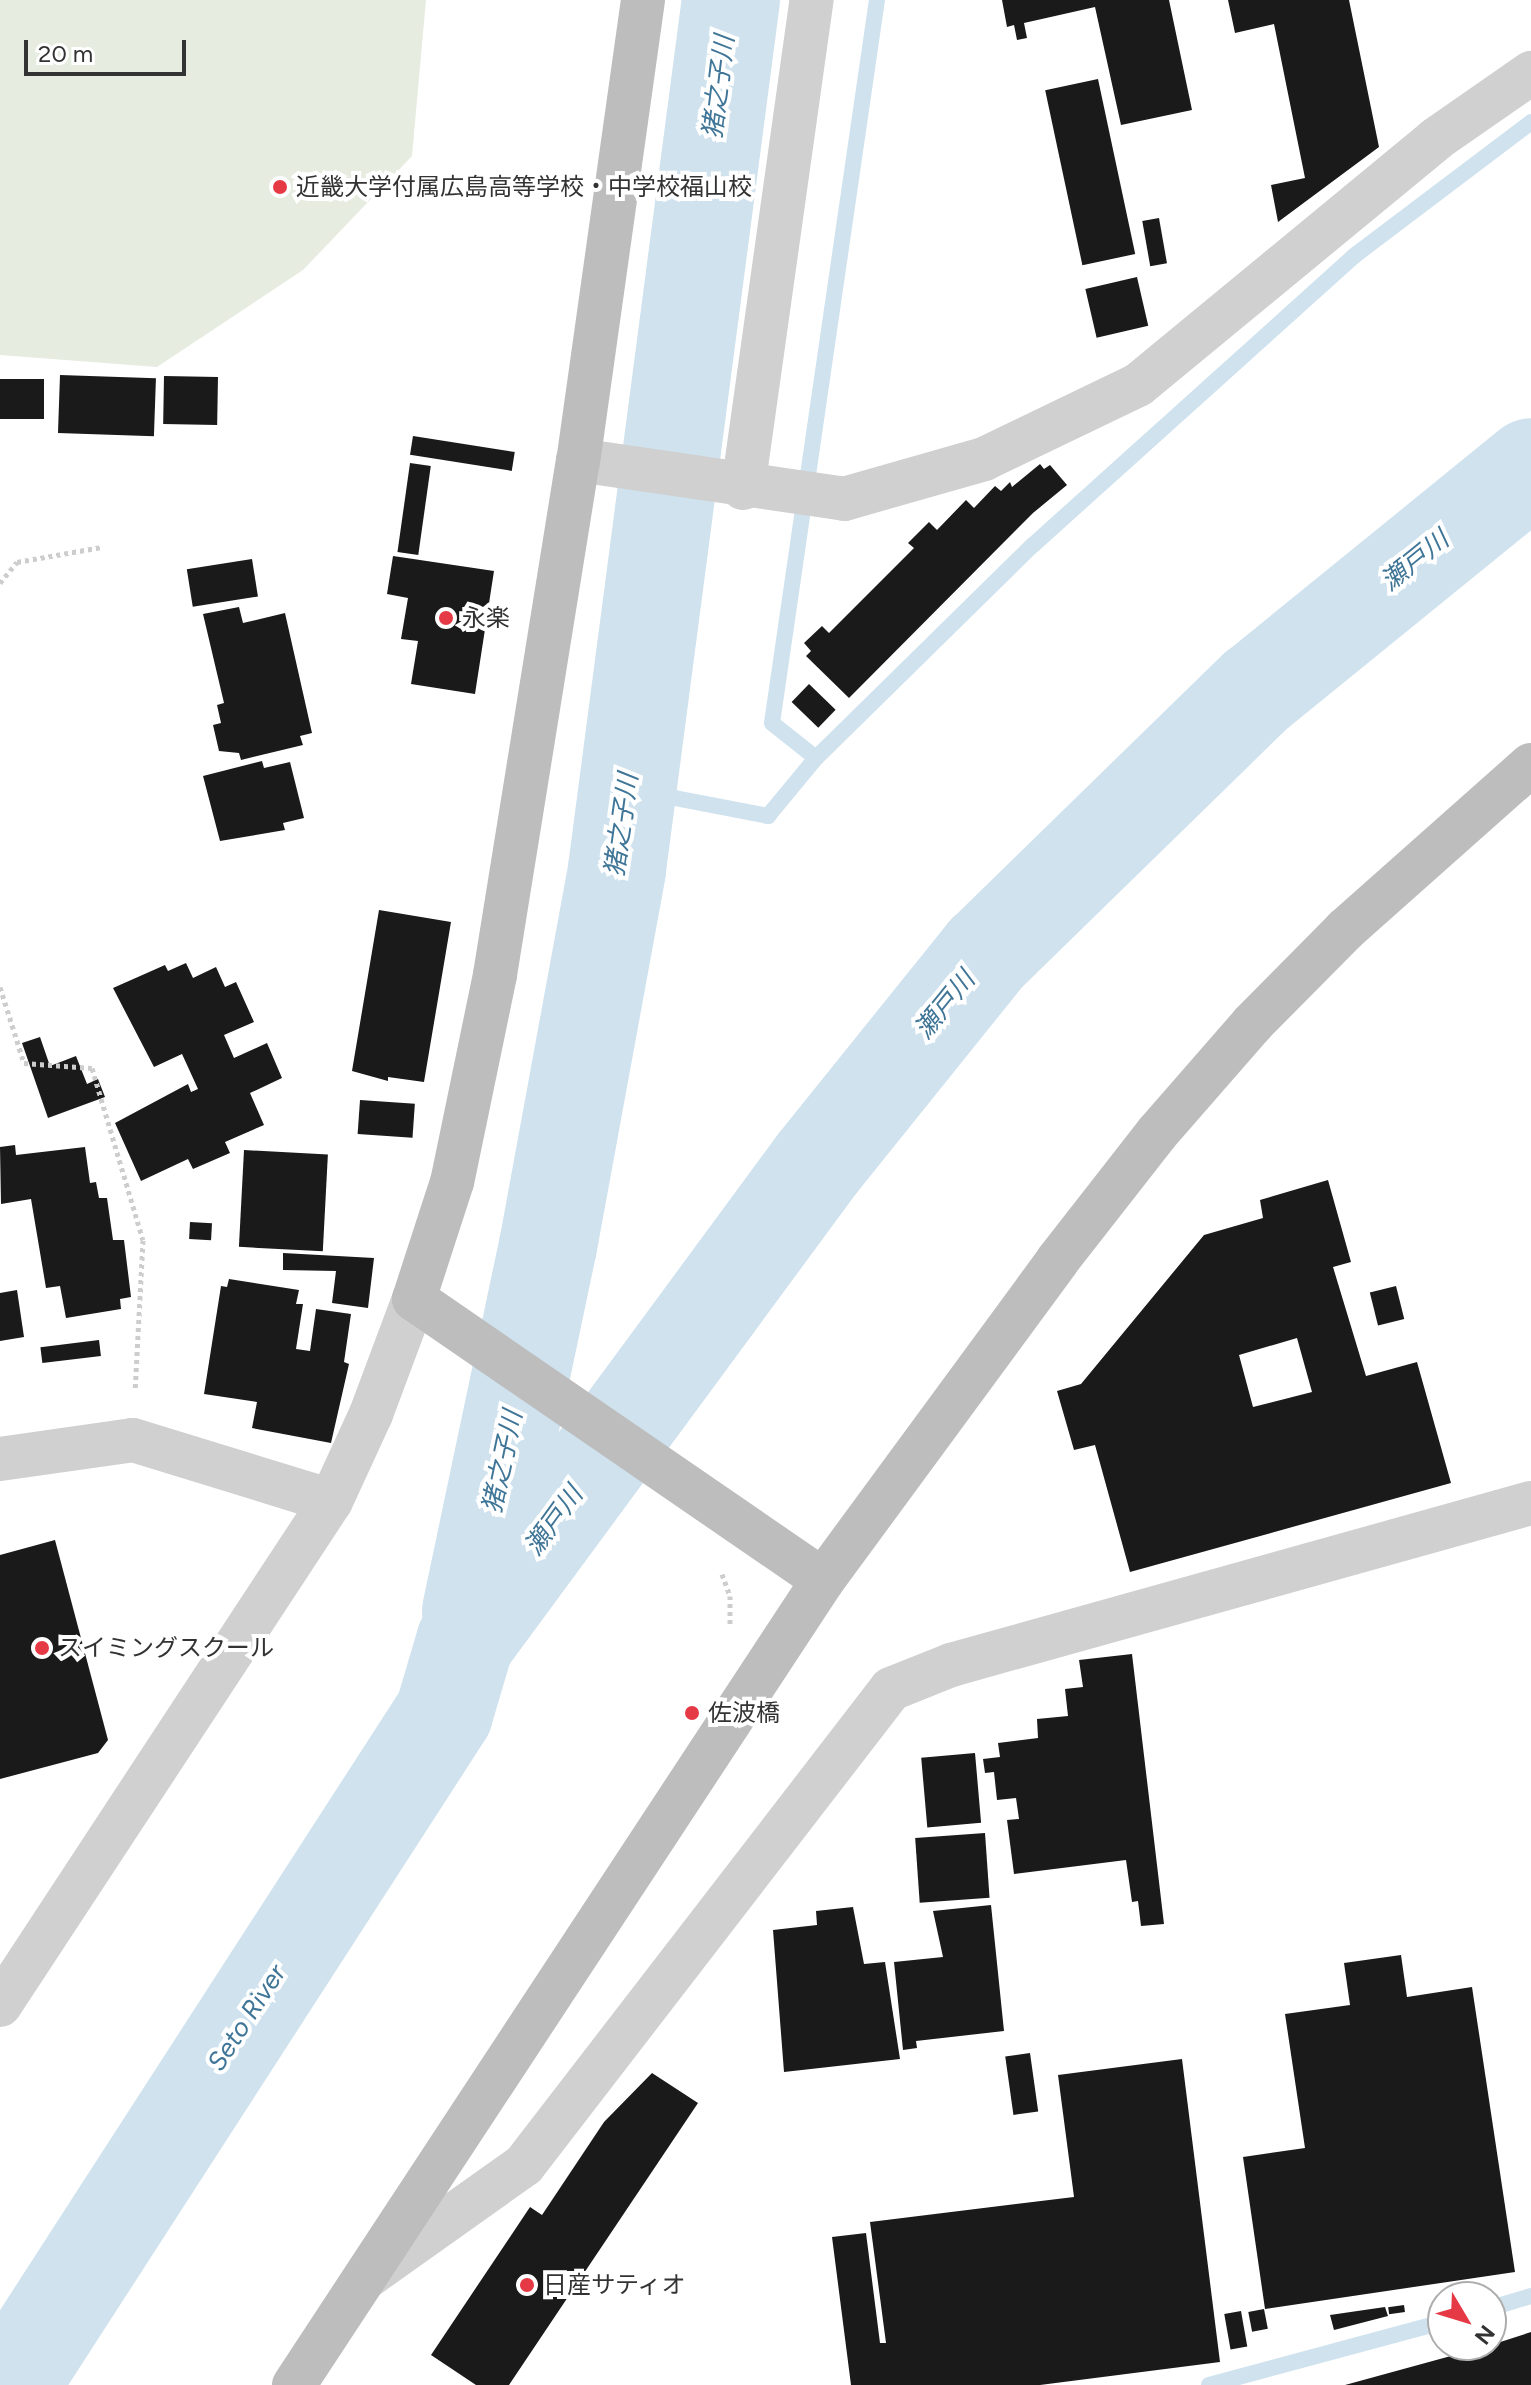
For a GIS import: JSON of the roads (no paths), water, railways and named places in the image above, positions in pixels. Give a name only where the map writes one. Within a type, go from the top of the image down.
[{"type":"street","points":[[0,2005],[331,1501],[371,1414],[428,1308],[596,464],[643,0]]},
{"type":"street","points":[[744,488],[812,0]]},
{"type":"street","points":[[596,464],[744,488],[844,499],[984,459],[1138,385],[1436,139],[1531,73]]},
{"type":"street","points":[[294,2385],[823,1580],[1157,1133],[1252,1024],[1346,929],[1531,765]]},
{"type":"street","points":[[428,1308],[823,1580]]},
{"type":"street","points":[[0,1459],[133,1440],[331,1501]]},
{"type":"street","points":[[360,2282],[524,2165],[891,1689],[951,1665],[1531,1503]]},
{"type":"waterway","name":"猪之子川","points":[[471,1611],[548,1246],[617,869],[731,0]]},
{"type":"waterway","points":[[816,758],[772,723],[877,0]]},
{"type":"waterway","points":[[628,789],[768,816],[816,758],[1032,546],[1354,256],[1531,122]]},
{"type":"waterway","name":"瀬戸川","points":[[10,2385],[444,1713],[465,1642],[817,1164],[986,954],[1257,690],[1531,467]]},
{"type":"waterway","points":[[1507,2303],[1531,2296]]},
{"type":"waterway","points":[[1209,2385],[1427,2326]]},
{"type":"place","name":"近畿大学付属広島高等学校・中学校福山校","points":[[280,187]]},
{"type":"place","name":"永楽","points":[[446,618]]},
{"type":"place","name":"スイミングスクール","points":[[42,1648]]},
{"type":"place","name":"佐波橋","points":[[692,1713]]},
{"type":"place","name":"日産サティオ","points":[[527,2285]]},
{"type":"water label","name":"Seto River","points":[[247,2018]]}]
